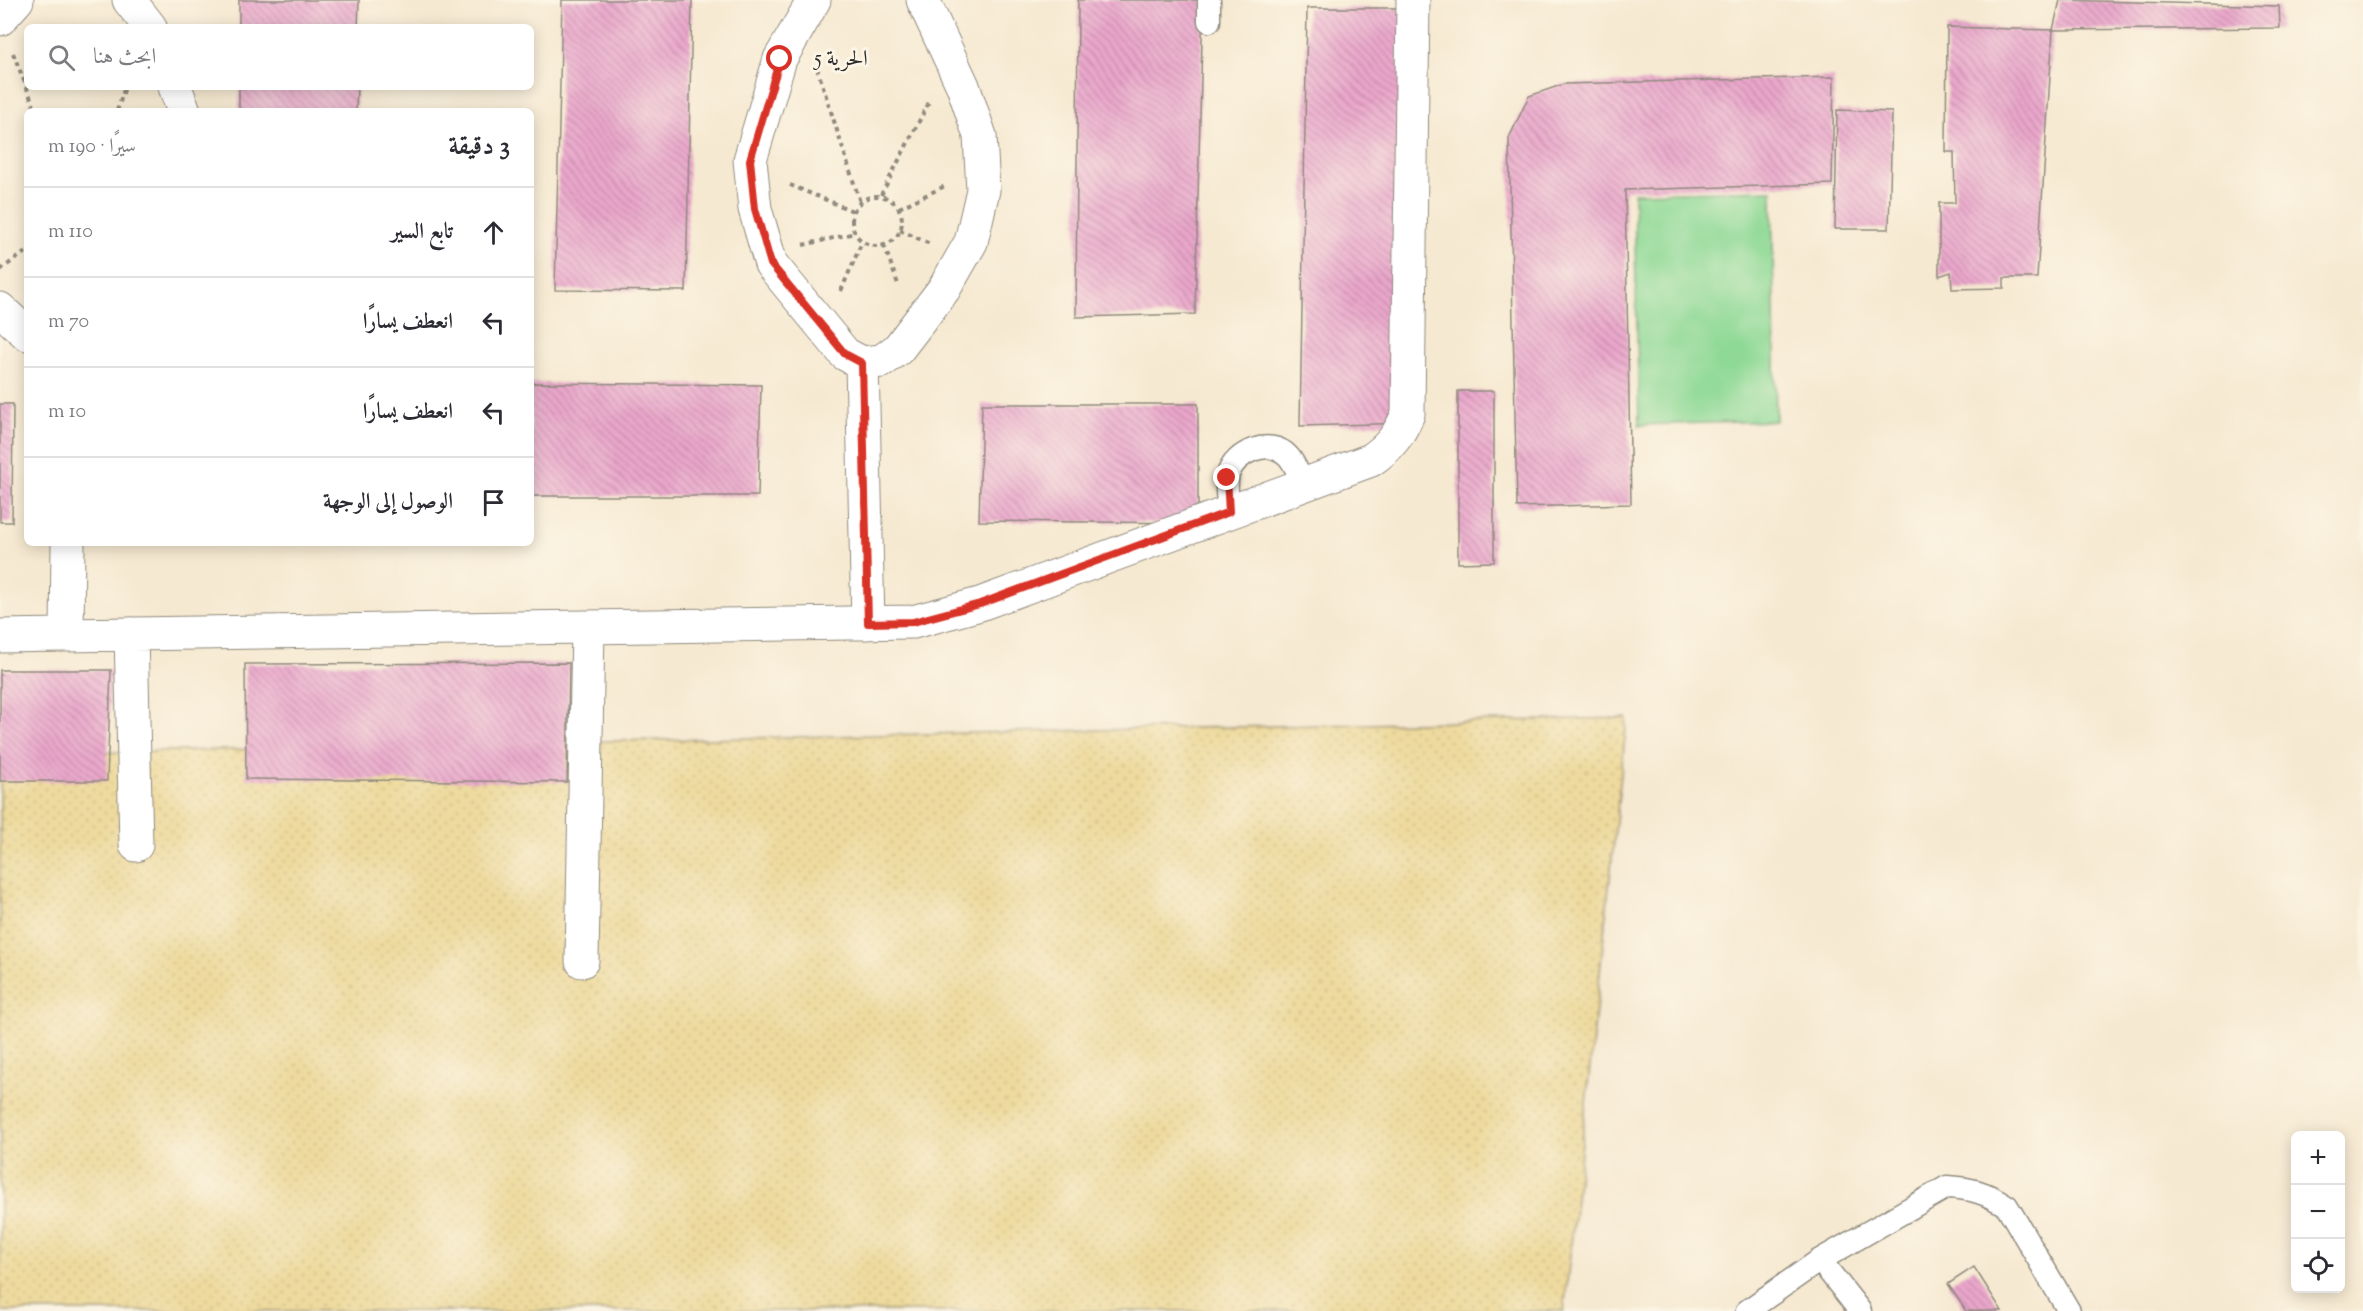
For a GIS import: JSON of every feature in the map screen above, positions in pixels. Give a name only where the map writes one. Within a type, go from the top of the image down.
[{"type":"street","points":[[0,19],[17,0]]},
{"type":"street","points":[[129,0],[148,24]]},
{"type":"street","points":[[808,11],[780,59],[750,160],[755,209],[771,264],[845,354],[862,363],[882,361],[898,350],[944,289],[971,242],[983,190],[980,136],[950,59],[923,0]]},
{"type":"street","points":[[0,636],[913,622],[980,604],[1371,460],[1388,449],[1400,432],[1408,414],[1413,0]]},
{"type":"street","points":[[176,90],[183,108]]},
{"type":"street","points":[[0,309],[24,331]]},
{"type":"street","points":[[862,363],[868,623]]},
{"type":"street","points":[[67,635],[68,546]]},
{"type":"street","points":[[582,961],[588,627]]},
{"type":"street","points":[[131,634],[136,845]]},
{"type":"lane","points":[[1229,512],[1227,478],[1234,461],[1241,455],[1262,448],[1281,451],[1288,456],[1304,484]]},
{"type":"lane","points":[[1747,1311],[1820,1260],[1947,1187],[1970,1188],[1991,1195],[2007,1206],[2069,1311]]},
{"type":"lane","points":[[1820,1260],[1860,1311]]},
{"type":"path","points":[[808,11],[860,202]]},
{"type":"path","points":[[12,50],[24,80]]},
{"type":"path","points":[[881,195],[950,59]]},
{"type":"path","points":[[28,90],[35,108]]},
{"type":"path","points":[[118,108],[124,90]]},
{"type":"path","points":[[899,208],[982,168]]},
{"type":"path","points":[[751,169],[853,211]]},
{"type":"path","points":[[881,195],[899,208],[903,219],[894,239],[884,245],[873,246],[862,242],[851,222],[853,211],[860,202],[869,196],[881,195]]},
{"type":"path","points":[[768,253],[855,233]]},
{"type":"path","points":[[824,328],[862,242]]},
{"type":"path","points":[[0,270],[24,253]]},
{"type":"green space","points":[[1772,190],[1776,421],[1639,425],[1634,193]]},
{"type":"sand","points":[[1627,718],[1564,1311],[0,1311],[0,755]]},
{"type":"building","points":[[239,0],[359,0],[358,24],[239,24]]},
{"type":"building","points":[[562,0],[692,0],[686,291],[555,290]]},
{"type":"building","points":[[1078,0],[1203,0],[1195,314],[1076,317]]},
{"type":"building","points":[[2060,0],[2279,6],[2280,28],[2053,30]]},
{"type":"building","points":[[1307,8],[1418,8],[1412,423],[1300,426]]},
{"type":"building","points":[[1947,27],[2053,30],[2037,278],[2004,278],[2004,288],[1952,289],[1951,272],[1939,276],[1939,203],[1955,203],[1954,152],[1946,152]]},
{"type":"building","points":[[1834,77],[1832,184],[1625,190],[1631,504],[1517,507],[1509,138],[1529,96],[1564,84]]},
{"type":"building","points":[[239,90],[357,90],[356,108],[239,108]]},
{"type":"building","points":[[1837,110],[1892,112],[1889,229],[1835,229]]},
{"type":"building","points":[[534,383],[761,385],[758,496],[534,496]]},
{"type":"building","points":[[1458,391],[1494,391],[1494,562],[1458,563]]},
{"type":"building","points":[[0,404],[13,404],[12,522],[0,522]]},
{"type":"building","points":[[982,404],[1198,404],[1198,523],[979,521]]},
{"type":"building","points":[[569,663],[567,782],[246,779],[245,664]]},
{"type":"building","points":[[0,670],[111,670],[107,781],[0,781]]},
{"type":"building","points":[[1974,1267],[2002,1311],[1966,1311],[1948,1284]]},
{"type":"district","name":"الحرية 5","points":[[841,57]]},
{"type":"route","points":[[780,59],[750,160],[755,209],[771,264],[845,354],[862,363],[868,623],[913,622],[980,604],[1229,512],[1227,478]]}]
